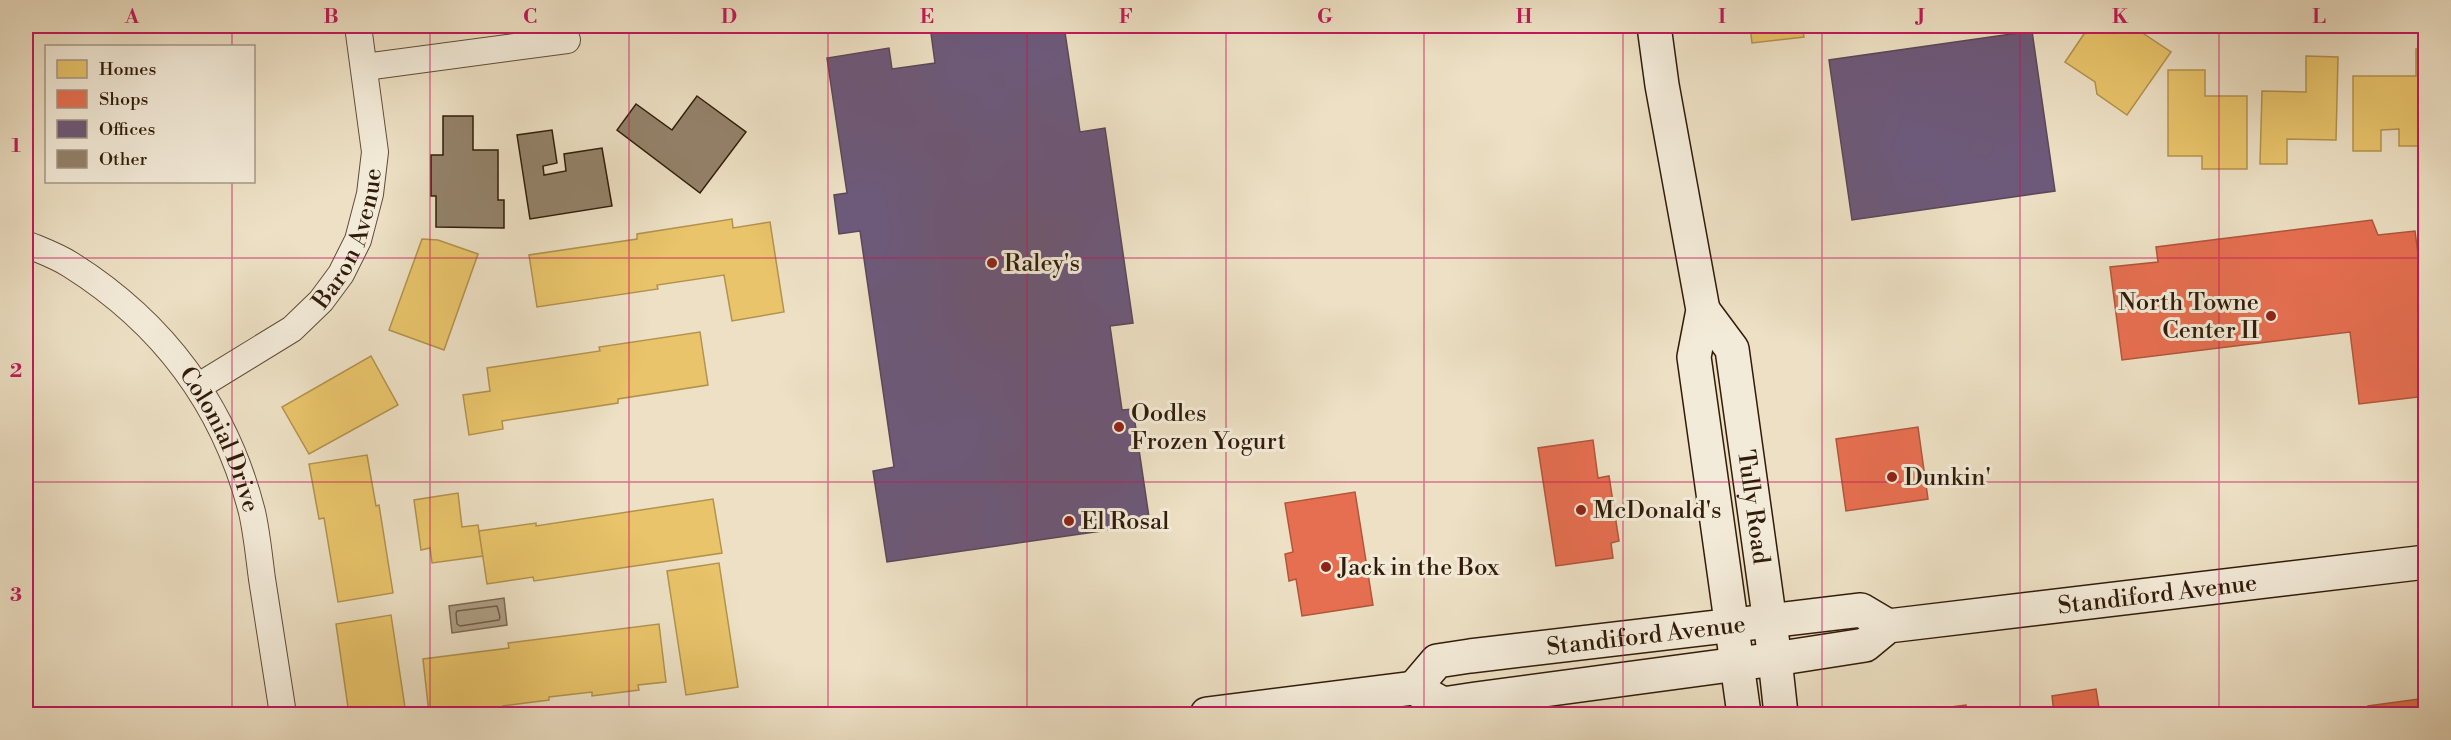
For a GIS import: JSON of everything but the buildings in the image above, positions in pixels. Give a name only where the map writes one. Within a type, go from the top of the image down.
[{"type":"main road","name":"Tully Road","points":[[1654,26],[1662,85],[1703,310],[1694,357],[1744,714]]},
{"type":"main road","name":"Tully Road","points":[[1703,310],[1732,350],[1781,714]]},
{"type":"main road","name":"Standiford Avenue","points":[[1888,626],[1861,609],[1437,661],[1414,688],[1443,704],[1775,660],[1864,645],[1888,626],[2426,562]]},
{"type":"main road","points":[[1207,714],[1414,688]]},
{"type":"street","name":"Baron Avenue","points":[[199,386],[292,329],[321,301],[341,274],[358,240],[370,194],[375,152],[358,26]]},
{"type":"street","points":[[365,67],[567,40]]},
{"type":"street","name":"Colonial Drive","points":[[26,244],[69,263],[110,292],[147,323],[199,386],[240,472],[252,514],[284,714]]},
{"type":"water","points":[[504,598],[507,625],[452,633],[449,606]]},
{"type":"place","name":"Raley's","points":[[992,263]]},
{"type":"place","name":"North Towne Center II","points":[[2271,316]]},
{"type":"place","name":"Oodles Frozen Yogurt","points":[[1119,427]]},
{"type":"place","name":"Dunkin'","points":[[1892,477]]},
{"type":"place","name":"McDonald's","points":[[1581,510]]},
{"type":"place","name":"El Rosal","points":[[1069,521]]},
{"type":"place","name":"Jack in the Box","points":[[1326,567]]}]
